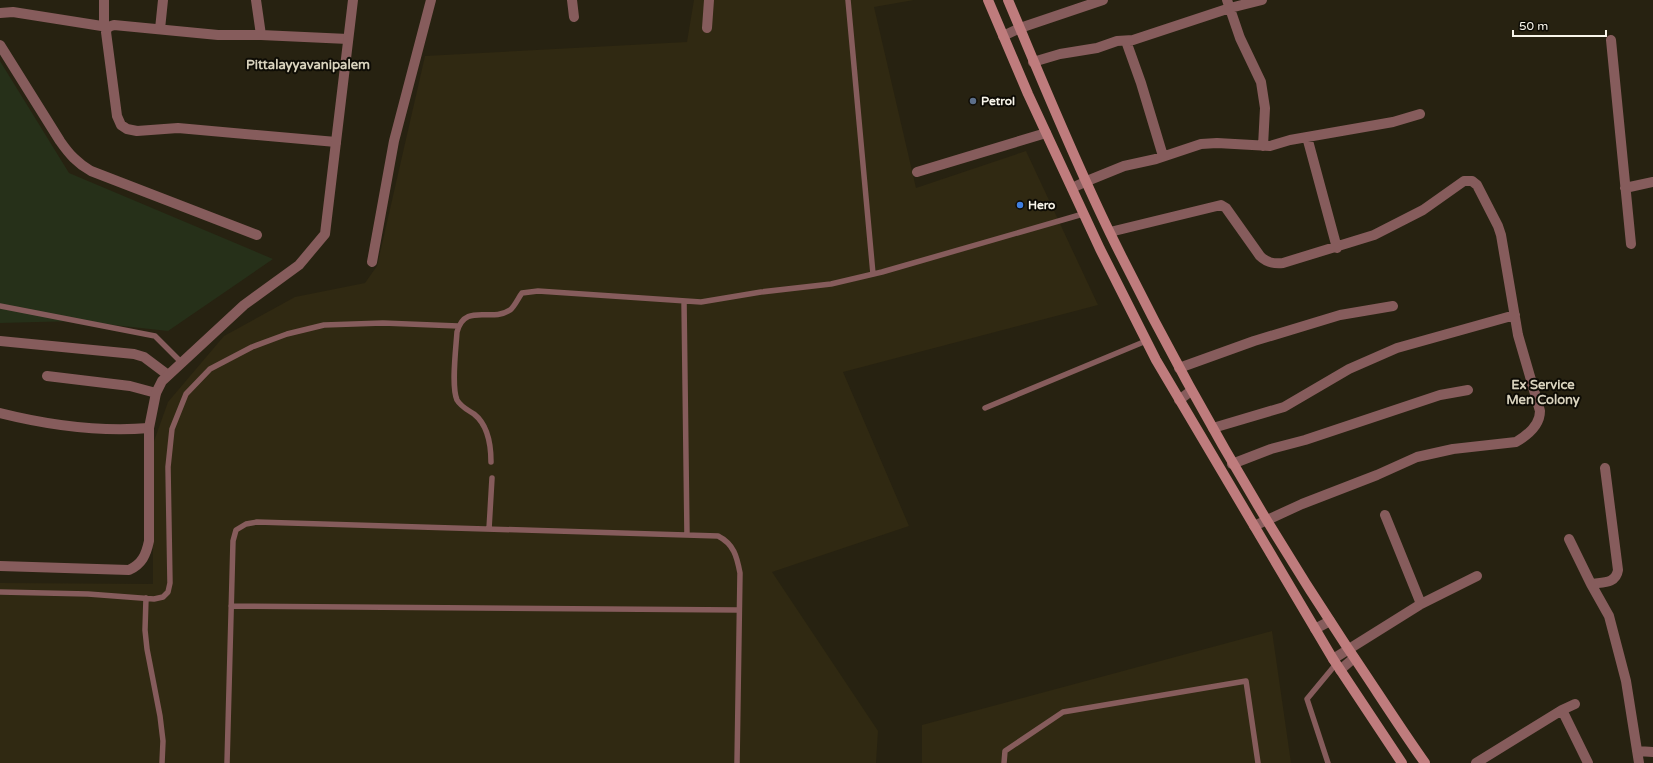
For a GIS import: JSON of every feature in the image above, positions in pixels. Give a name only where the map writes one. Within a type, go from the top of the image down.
[{"type":"main road","points":[[988,0],[1046,133],[1146,340],[1179,400],[1336,664],[1402,763]]},
{"type":"main road","points":[[1008,0],[1033,62],[1086,181],[1110,232],[1179,368],[1232,464],[1348,649],[1425,763]]},
{"type":"street","points":[[104,0],[106,37],[117,116],[121,125],[127,129],[137,131],[178,128],[336,142]]},
{"type":"street","points":[[160,29],[164,0]]},
{"type":"street","points":[[256,0],[261,35]]},
{"type":"street","points":[[0,566],[129,570],[142,561],[146,554],[149,541],[149,428],[156,393],[162,381],[244,306],[299,266],[325,234],[353,0]]},
{"type":"street","points":[[372,262],[394,141],[431,0]]},
{"type":"street","points":[[572,0],[574,17]]},
{"type":"street","points":[[708,28],[709,0]]},
{"type":"street","points":[[1004,36],[1020,28],[1103,0]]},
{"type":"street","points":[[1033,62],[1060,54],[1134,40],[1148,36],[1228,4],[1262,0]]},
{"type":"street","points":[[1228,4],[1240,38],[1261,82],[1265,108],[1263,146]]},
{"type":"street","points":[[0,14],[13,12],[106,27],[114,25],[218,35],[261,35],[348,39]]},
{"type":"street","points":[[1611,40],[1624,188],[1631,244]]},
{"type":"street","points":[[1126,41],[1163,156]]},
{"type":"street","points":[[0,45],[60,141],[70,155],[79,164],[91,171],[257,235]]},
{"type":"street","points":[[1072,188],[1124,166],[1201,144],[1217,143],[1270,146],[1307,137],[1393,122],[1420,114]]},
{"type":"street","points":[[917,172],[1046,133]]},
{"type":"street","points":[[1307,137],[1337,248]]},
{"type":"street","points":[[1110,232],[1221,205],[1226,208],[1265,261],[1274,264],[1283,263],[1337,248],[1374,235],[1423,210],[1464,181],[1472,181],[1477,185],[1498,226],[1518,335],[1540,411],[1540,418],[1537,424],[1516,442],[1453,449],[1417,457],[1377,475],[1302,504],[1254,526]]},
{"type":"street","points":[[1624,188],[1652,185]]},
{"type":"street","points":[[1179,368],[1254,341],[1340,315],[1393,306]]},
{"type":"street","points":[[1213,428],[1284,407],[1349,369],[1397,348],[1514,315]]},
{"type":"street","points":[[0,341],[134,354],[144,357],[168,374]]},
{"type":"street","points":[[47,376],[130,386],[156,393]]},
{"type":"street","points":[[1232,464],[1271,449],[1305,440],[1433,397],[1468,390]]},
{"type":"street","points":[[1179,400],[1192,391]]},
{"type":"street","points":[[0,414],[71,426],[100,429],[132,430],[149,428]]},
{"type":"street","points":[[1591,584],[1613,580],[1617,576],[1618,570],[1605,468]]},
{"type":"street","points":[[1385,515],[1421,604]]},
{"type":"street","points":[[1569,539],[1591,584],[1609,616],[1626,681],[1639,763]]},
{"type":"street","points":[[1336,664],[1348,649],[1421,604],[1477,576]]},
{"type":"street","points":[[1315,629],[1330,621]]},
{"type":"street","points":[[1336,664],[1354,658]]},
{"type":"street","points":[[1476,763],[1562,710],[1575,704]]},
{"type":"street","points":[[1562,710],[1588,763]]},
{"type":"street","points":[[1637,752],[1653,752]]},
{"type":"lane","points":[[848,0],[872,274]]},
{"type":"lane","points":[[491,462],[484,425],[460,404],[455,394],[458,326],[464,318],[470,315],[496,314],[510,310],[522,293],[530,290],[701,302],[761,292],[831,284],[872,274],[1084,214]]},
{"type":"lane","points":[[684,301],[686,535]]},
{"type":"lane","points":[[0,306],[155,336],[181,362]]},
{"type":"lane","points":[[0,592],[88,594],[154,599],[163,597],[168,592],[170,583],[168,558],[168,467],[172,429],[186,394],[210,370],[252,347],[287,334],[324,325],[383,323],[458,326]]},
{"type":"lane","points":[[985,408],[1146,340]]},
{"type":"lane","points":[[488,529],[492,478]]},
{"type":"lane","points":[[227,763],[233,541],[236,530],[246,524],[257,522],[718,536],[726,540],[730,544],[735,554],[740,573],[737,763]]},
{"type":"lane","points":[[146,598],[145,630],[147,649],[160,716],[163,741],[162,763]]},
{"type":"lane","points":[[231,606],[739,610]]},
{"type":"lane","points":[[1328,763],[1307,700],[1336,664]]},
{"type":"lane","points":[[1004,763],[1005,751],[1063,712],[1246,681],[1258,763]]},
{"type":"shaded area","points":[[694,0],[914,0],[874,7],[916,188],[1026,151],[1098,305],[843,372],[909,526],[772,572],[878,731],[876,763],[0,763],[0,583],[153,584],[153,444],[168,402],[224,336],[295,297],[365,283],[377,266],[425,56],[687,42]]},
{"type":"shaded area","points":[[1272,631],[1291,763],[922,763],[922,725]]},
{"type":"green space","points":[[0,61],[69,173],[273,259],[168,331],[77,321],[0,323]]},
{"type":"place","name":"Petrol","points":[[973,101]]},
{"type":"place","name":"Hero","points":[[1020,205]]},
{"type":"district","name":"Pittalayyavanipalem","points":[[308,64]]},
{"type":"district","name":"Ex Service Men Colony","points":[[1543,392]]}]
